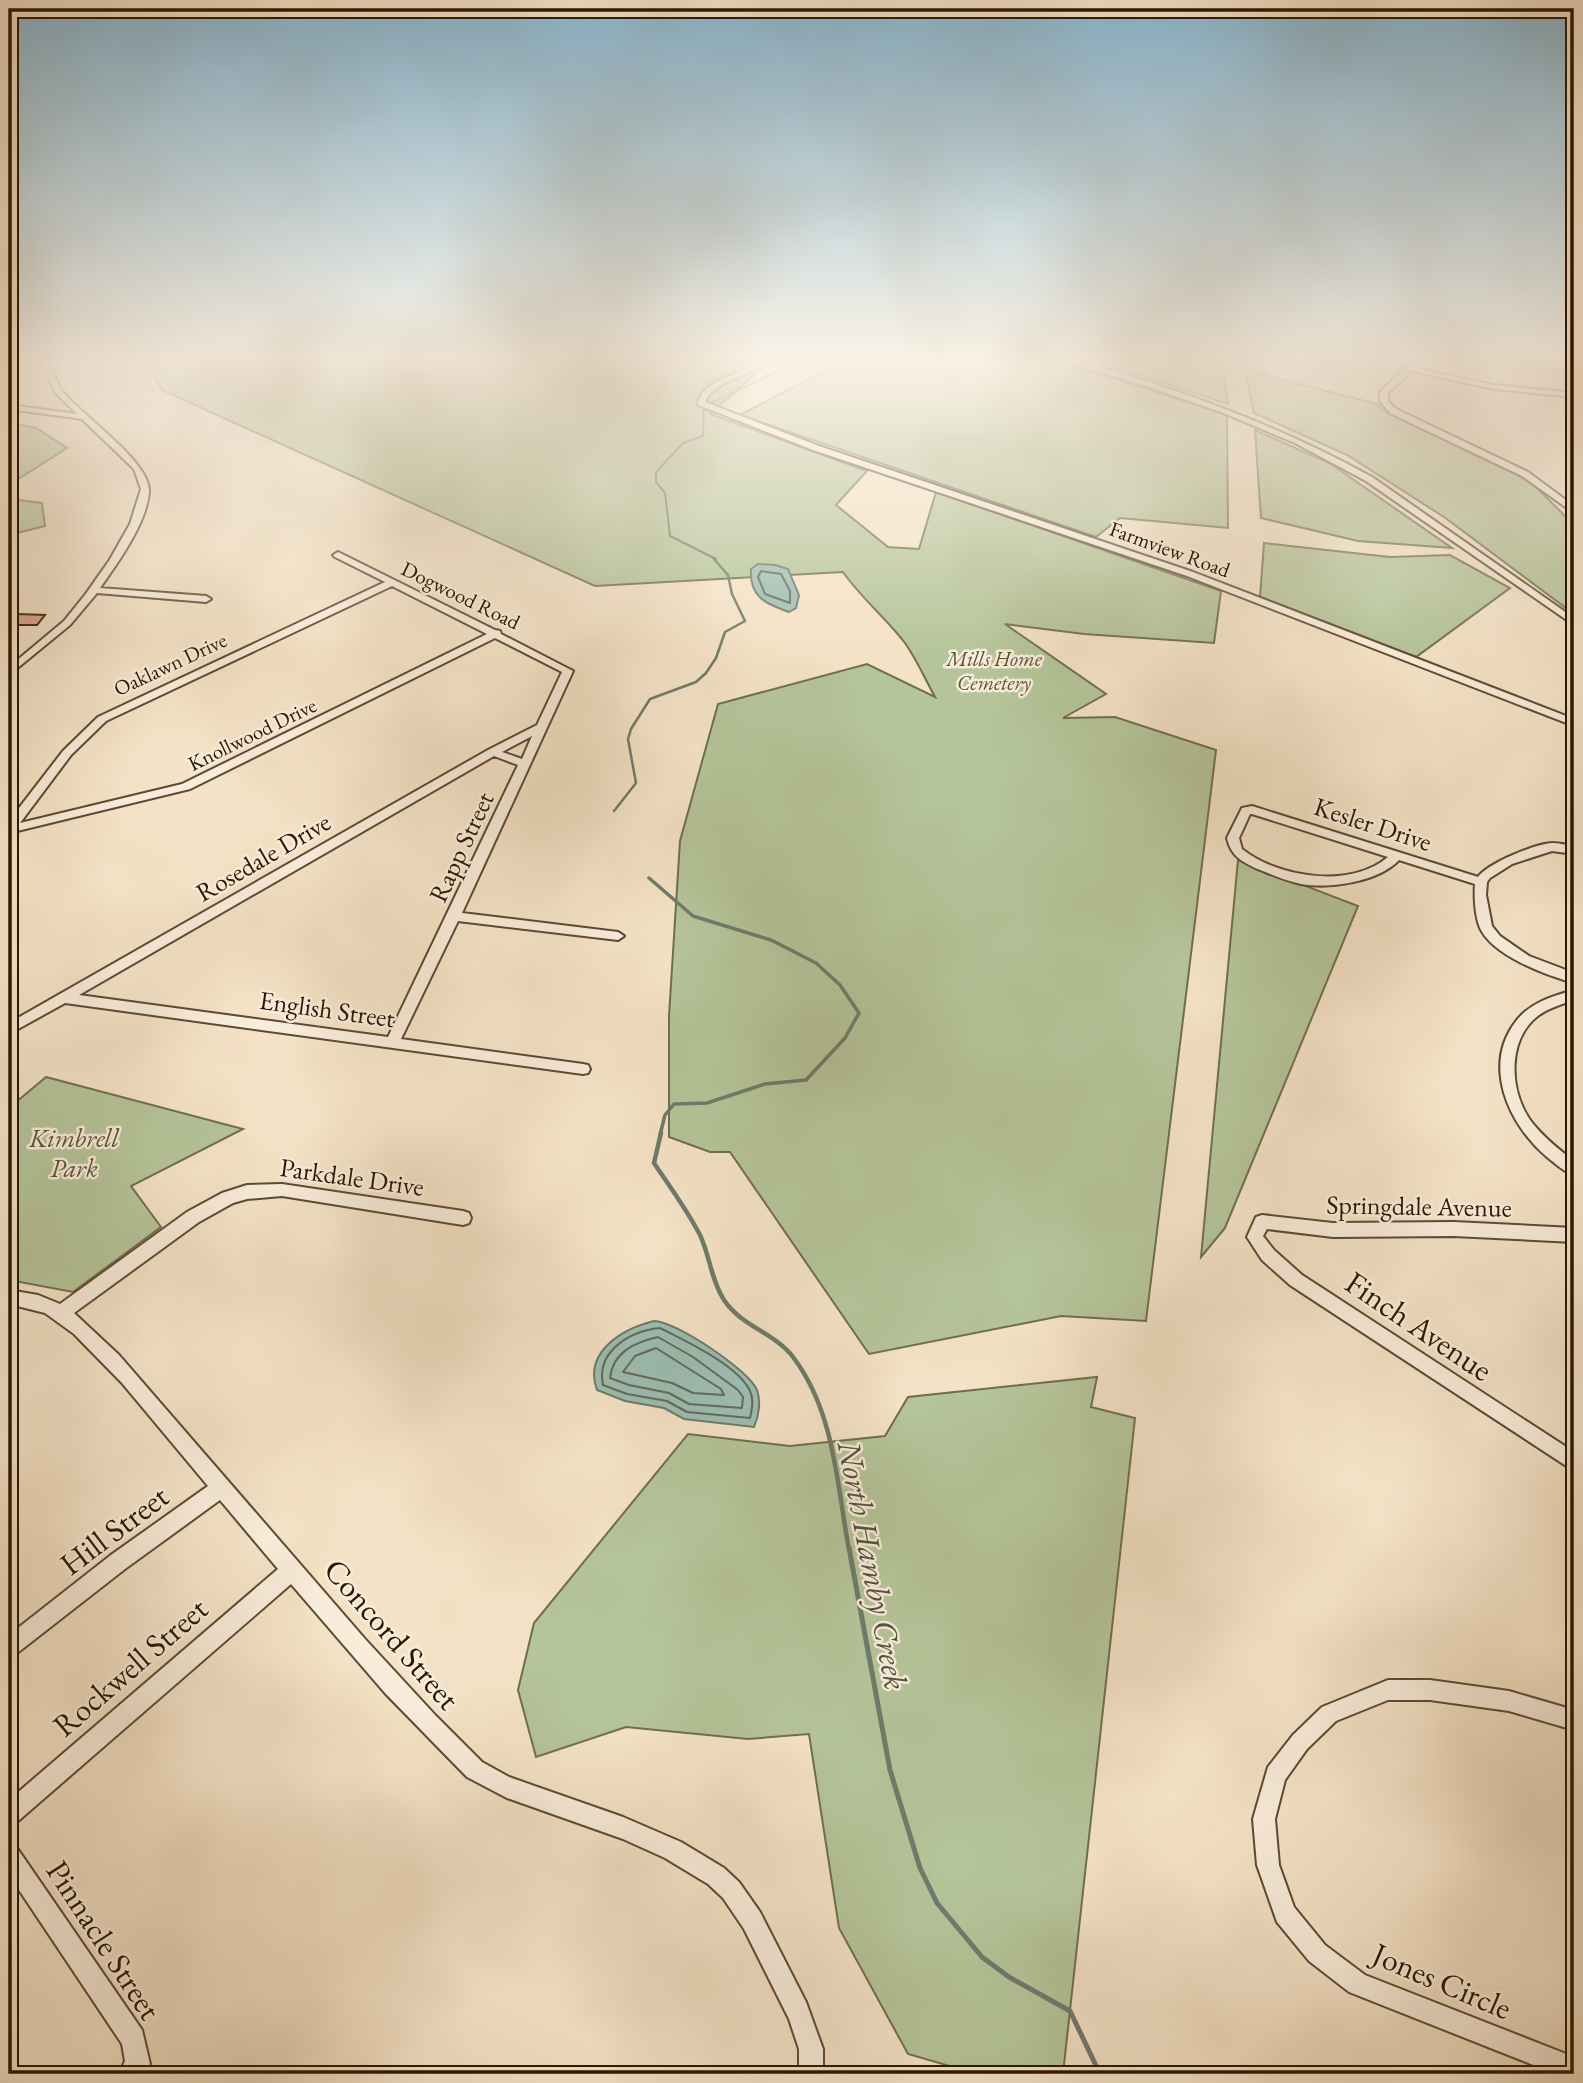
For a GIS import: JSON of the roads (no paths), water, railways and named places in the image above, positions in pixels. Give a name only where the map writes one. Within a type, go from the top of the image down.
[{"type":"street","points":[[9,672],[66,623],[94,590],[125,540],[145,492],[137,468],[128,459]]},
{"type":"street","name":"Farmview Road","points":[[850,459],[1190,573],[1574,723]]},
{"type":"street","points":[[1334,459],[1379,486],[1574,622]]},
{"type":"street","points":[[1494,459],[1525,474],[1574,510]]},
{"type":"street","name":"Dogwood Road","points":[[338,555],[568,671]]},
{"type":"street","name":"Oaklawn Drive","points":[[9,835],[9,829],[67,753],[102,719],[391,583]]},
{"type":"street","points":[[94,590],[206,599]]},
{"type":"street","name":"Knollwood Drive","points":[[9,829],[186,787],[497,633]]},
{"type":"street","name":"Rapp Street","points":[[392,1042],[568,671]]},
{"type":"street","name":"Rosedale Drive","points":[[9,1029],[492,752],[542,727]]},
{"type":"street","points":[[492,752],[525,764]]},
{"type":"street","name":"Kesler Drive","points":[[1396,856],[1392,863],[1367,873],[1303,880],[1249,859],[1239,853],[1233,838],[1245,811],[1252,810],[1481,881]]},
{"type":"street","points":[[1574,850],[1551,847],[1527,853],[1508,861],[1481,881],[1483,915],[1486,927],[1495,939],[1524,959],[1574,978]]},
{"type":"street","points":[[454,916],[618,936]]},
{"type":"street","points":[[1574,995],[1535,1012],[1519,1026],[1510,1043],[1507,1065],[1509,1090],[1520,1117],[1537,1138],[1574,1169]]},
{"type":"street","name":"English Street","points":[[64,998],[583,1069]]},
{"type":"street","name":"Parkdale Drive","points":[[61,1313],[193,1217],[228,1198],[247,1192],[282,1190],[463,1217]]},
{"type":"street","name":"Springdale Avenue","points":[[1262,1222],[1333,1230],[1454,1229],[1574,1235]]},
{"type":"street","name":"Finch Avenue","points":[[1262,1222],[1255,1237],[1268,1255],[1296,1280],[1574,1462]]},
{"type":"street","name":"Concord Street","points":[[9,1297],[40,1303],[61,1313],[102,1352],[402,1695],[472,1768],[493,1781],[625,1827],[717,1877],[744,1906],[788,1991],[810,2046],[811,2074]]},
{"type":"street","name":"Hill Street","points":[[9,1647],[118,1562],[222,1487]]},
{"type":"street","name":"Rockwell Street","points":[[9,1814],[293,1569]]},
{"type":"street","name":"Jones Circle","points":[[1571,2070],[1357,1983],[1317,1953],[1285,1914],[1268,1864],[1264,1819],[1276,1775],[1300,1742],[1329,1714],[1388,1690],[1430,1690],[1509,1702],[1574,1720]]},
{"type":"street","name":"Pinnacle Street","points":[[9,1856],[133,2039],[135,2069]]},
{"type":"water","points":[[758,564],[788,569],[799,595],[796,608],[789,612],[781,609],[766,602],[756,593],[751,569]]},
{"type":"water","points":[[654,1321],[694,1338],[726,1359],[751,1381],[759,1399],[754,1427],[684,1419],[664,1408],[625,1401],[597,1390],[594,1376],[596,1364],[608,1344],[630,1330]]},
{"type":"waterway","name":"North Hamby Creek","points":[[668,459],[656,472],[656,482],[665,493],[670,536],[716,559]]},
{"type":"waterway","name":"North Hamby Creek","points":[[614,811],[636,783],[628,739],[631,729],[650,699],[696,682],[716,658],[725,632],[745,621],[732,594],[728,575],[713,558]]},
{"type":"waterway","name":"North Hamby Creek","points":[[649,878],[693,916],[771,940],[816,963],[840,985],[859,1013],[845,1038],[806,1080],[765,1084],[707,1103],[674,1104],[665,1115],[660,1135]]},
{"type":"waterway","name":"North Hamby Creek","points":[[661,1133],[654,1163],[700,1235],[724,1300],[739,1316],[786,1349],[807,1378],[818,1401],[832,1450],[849,1550]]},
{"type":"waterway","name":"North Hamby Creek","points":[[849,1548],[890,1770],[920,1868],[937,1903],[982,1957],[1009,1977],[1070,2011],[1100,2074]]},
{"type":"park label","name":"Mills Home Cemetery","points":[[994,670]]},
{"type":"park label","name":"Kimbrell Park","points":[[74,1153]]}]
